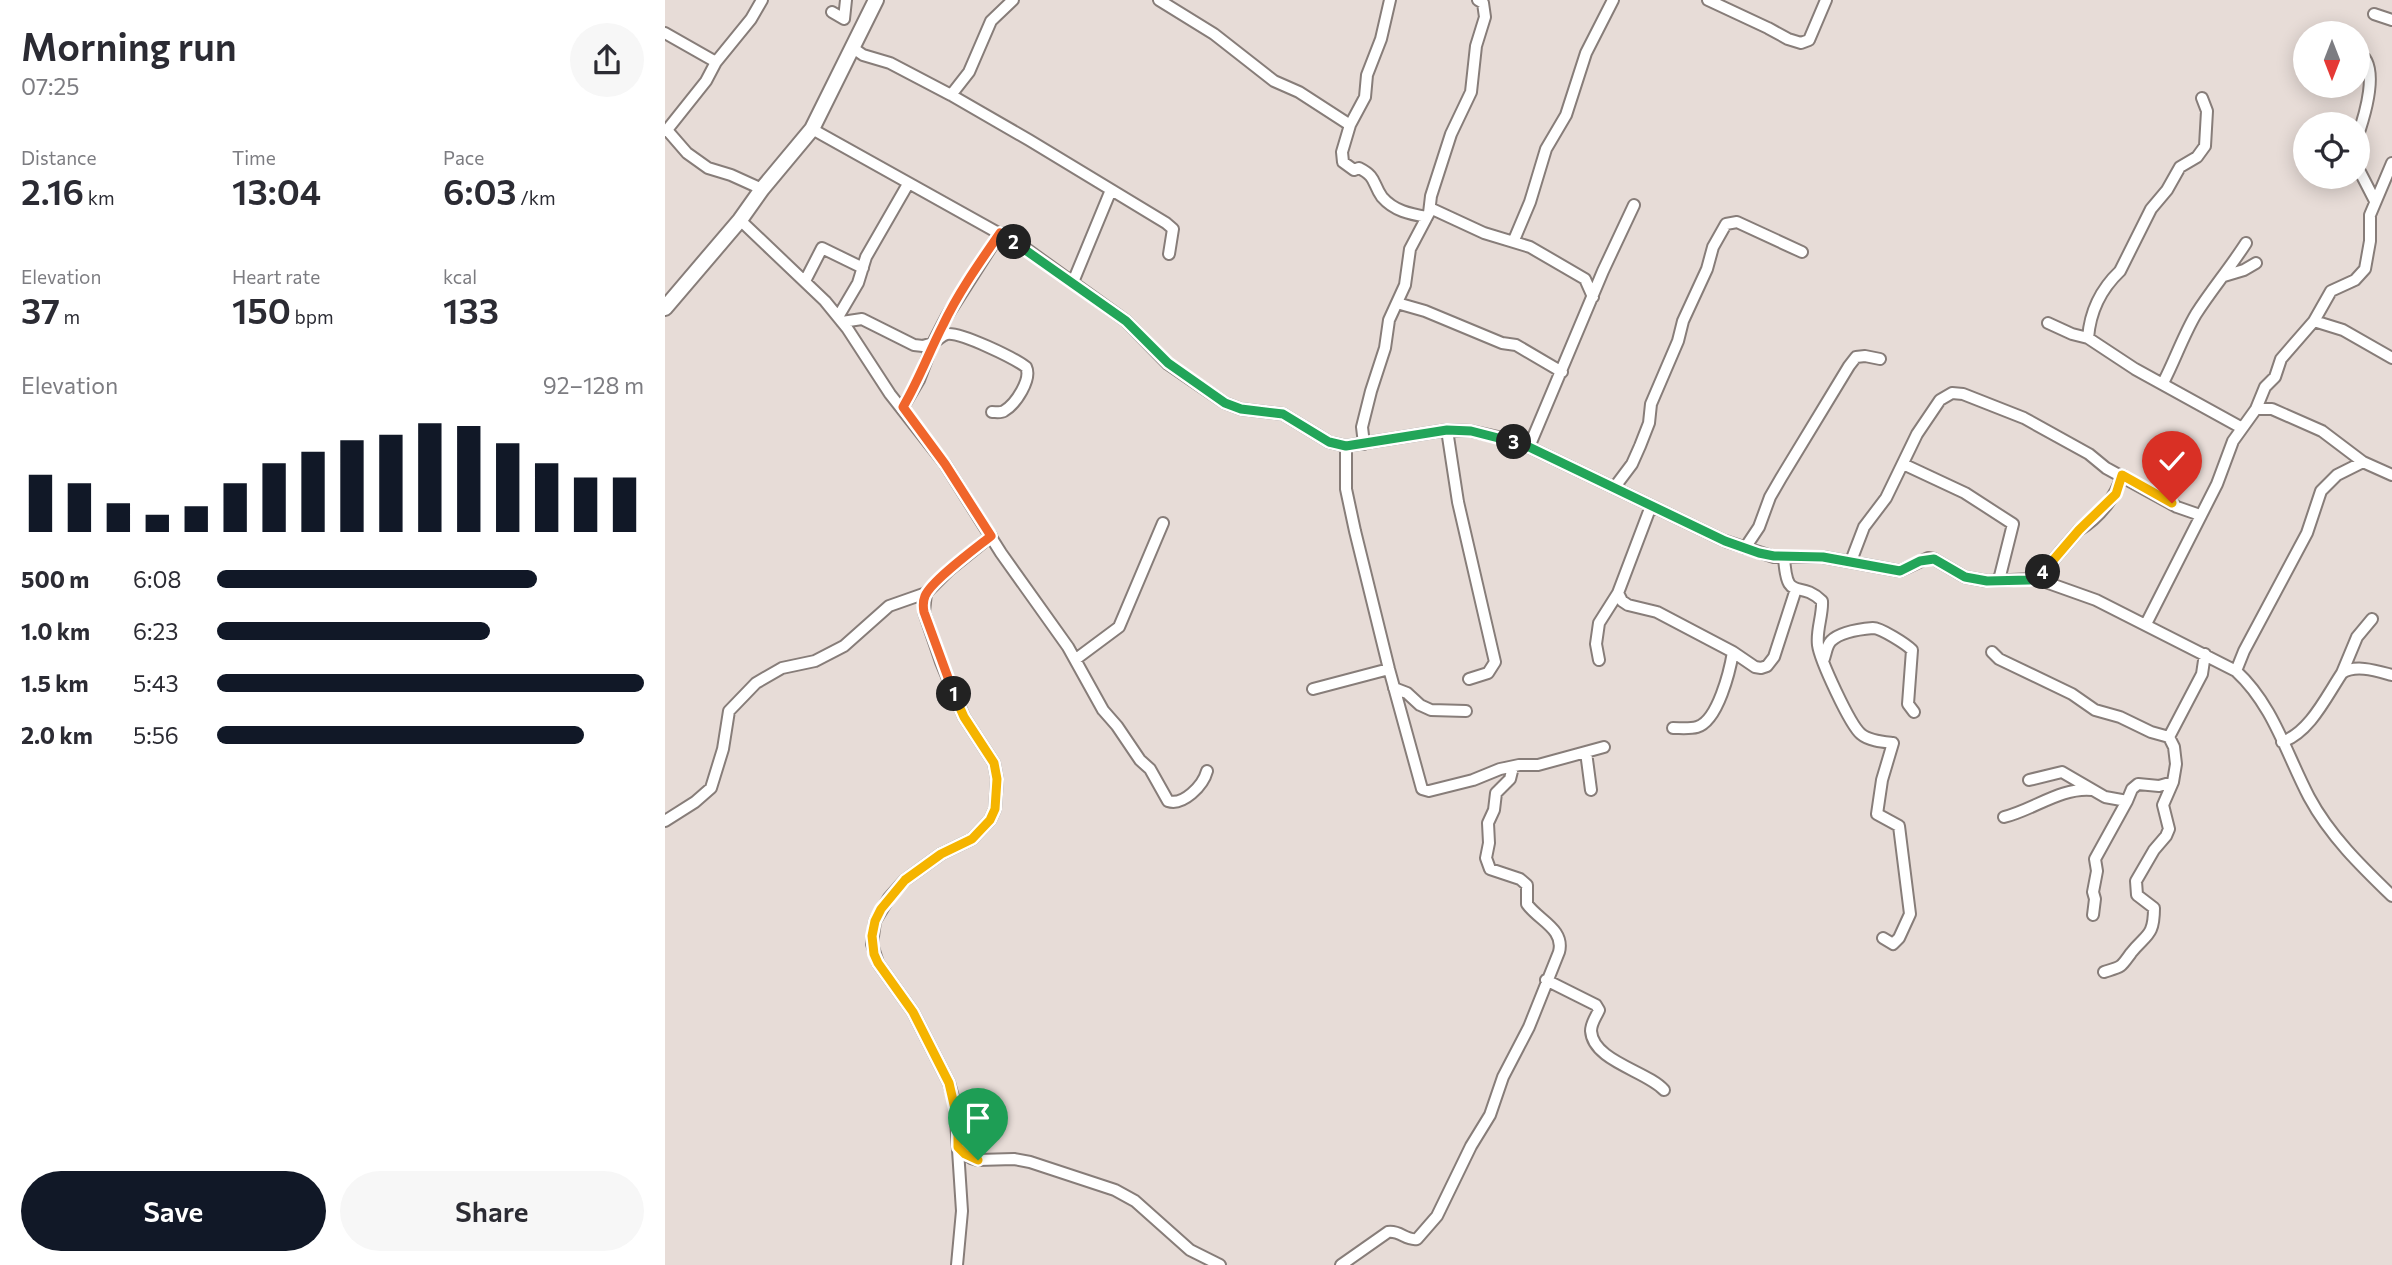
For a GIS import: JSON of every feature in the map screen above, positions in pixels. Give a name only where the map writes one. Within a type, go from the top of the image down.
[{"type":"main road","points":[[665,308],[671,293],[740,220],[812,129],[876,0]]},
{"type":"street","points":[[762,0],[751,19],[716,62],[706,81],[666,130],[687,153],[708,167],[762,190]]},
{"type":"street","points":[[832,12],[844,19],[846,0]]},
{"type":"street","points":[[951,95],[969,72],[991,21],[1013,0]]},
{"type":"street","points":[[1159,0],[1236,50],[1274,81],[1299,92],[1350,125]]},
{"type":"street","points":[[1390,0],[1378,47],[1367,75],[1365,97],[1350,125],[1342,158],[1346,167],[1368,172],[1384,200],[1401,212],[1429,213],[1530,247],[1581,277],[1587,282],[1593,297]]},
{"type":"street","points":[[1364,444],[1365,415],[1385,348],[1389,320],[1405,285],[1411,249],[1429,213],[1431,196],[1451,134],[1473,86],[1476,46],[1485,17],[1483,3],[1478,0]]},
{"type":"street","points":[[1514,240],[1530,202],[1546,149],[1566,115],[1586,53],[1613,0]]},
{"type":"street","points":[[1708,0],[1801,43],[1809,40],[1826,0]]},
{"type":"street","points":[[2374,14],[2392,20]]},
{"type":"street","points":[[665,33],[716,62]]},
{"type":"street","points":[[853,48],[863,55],[891,63],[951,95],[1171,227],[1174,233],[1169,254]]},
{"type":"street","points":[[2088,338],[2089,322],[2097,301],[2120,271],[2151,209],[2167,190],[2180,167],[2197,157],[2205,146],[2207,111],[2202,98]]},
{"type":"street","points":[[812,129],[1000,233],[1126,321],[1168,363],[1225,403],[1241,409],[1283,414],[1329,442],[1346,446],[1447,430],[1480,433],[1529,447],[1725,541],[1767,555],[1823,557],[1900,571],[1920,561],[1934,559],[1965,577],[1987,581],[2037,579],[2096,600],[2146,624],[2236,671],[2248,682],[2272,716],[2309,797],[2329,828],[2342,846],[2392,897]]},
{"type":"street","points":[[2146,624],[2217,484],[2233,441],[2256,409],[2265,387],[2277,373],[2281,359],[2314,321],[2331,291],[2355,280],[2365,269],[2369,250],[2370,215],[2392,163]]},
{"type":"street","points":[[840,320],[858,283],[866,257],[908,184]]},
{"type":"street","points":[[2369,189],[2375,201]]},
{"type":"street","points":[[1073,282],[1111,190]]},
{"type":"street","points":[[1529,447],[1634,205]]},
{"type":"street","points":[[740,220],[805,281],[840,320],[890,394],[903,407],[945,464],[1076,659],[1103,710],[1118,726],[1140,760],[1150,769],[1168,801],[1174,803],[1185,799],[1204,780],[1207,771]]},
{"type":"street","points":[[1614,488],[1632,464],[1640,446],[1649,423],[1651,404],[1678,341],[1683,321],[1707,270],[1713,247],[1726,224],[1737,222],[1802,252]]},
{"type":"street","points":[[903,407],[919,380],[944,322],[1000,233]]},
{"type":"street","points":[[2163,383],[2194,317],[2246,243]]},
{"type":"street","points":[[805,281],[822,247],[863,268]]},
{"type":"street","points":[[2224,276],[2256,263]]},
{"type":"street","points":[[1397,303],[1425,311],[1502,343],[1516,345],[1562,372]]},
{"type":"street","points":[[840,320],[862,319],[914,345],[923,346],[946,334],[954,335],[992,348],[1022,363],[1029,370],[1025,386],[1006,409],[992,412]]},
{"type":"street","points":[[2314,321],[2343,330],[2392,358]]},
{"type":"street","points":[[944,322],[954,335]]},
{"type":"street","points":[[2048,323],[2088,338],[2135,369],[2242,428]]},
{"type":"street","points":[[1745,548],[1759,527],[1774,490],[1849,366],[1856,357],[1880,359]]},
{"type":"street","points":[[1851,561],[1864,527],[1886,498],[1917,434],[1947,394],[1957,393],[2024,418],[2089,454],[2106,468],[2177,507],[2200,515]]},
{"type":"street","points":[[2256,409],[2272,409],[2322,431],[2363,462],[2392,475]]},
{"type":"street","points":[[1447,430],[1458,502],[1495,662],[1488,673],[1469,679]]},
{"type":"street","points":[[1346,446],[1346,489],[1388,669],[1422,789],[1429,791],[1473,780],[1494,771],[1538,765],[1604,747]]},
{"type":"street","points":[[2236,671],[2307,533],[2321,491],[2337,475],[2363,462]]},
{"type":"street","points":[[1903,464],[1965,493],[2013,524],[1999,580]]},
{"type":"street","points":[[2037,579],[2079,530],[2116,494],[2122,475]]},
{"type":"street","points":[[1599,660],[1596,644],[1599,623],[1619,593],[1651,506]]},
{"type":"street","points":[[1076,659],[1119,627],[1163,523]]},
{"type":"street","points":[[665,821],[711,788],[723,749],[729,710],[756,683],[782,668],[815,661],[844,646],[889,606],[926,593],[949,570],[991,536]]},
{"type":"street","points":[[1784,557],[1786,580],[1796,589],[1811,593],[1822,601],[1817,636],[1823,661],[1861,734],[1877,741],[1893,743],[1882,780],[1877,814],[1899,827],[1910,914],[1899,938],[1893,944],[1883,938]]},
{"type":"street","points":[[1619,593],[1627,605],[1657,612],[1761,668],[1771,662],[1796,589]]},
{"type":"street","points":[[926,593],[924,612],[941,662],[964,717],[994,763],[997,779],[995,809],[990,820],[972,839],[941,854],[905,880],[889,898],[875,921],[872,944],[878,963],[913,1012],[949,1083],[958,1122],[962,1211],[957,1265]]},
{"type":"street","points":[[911,599],[924,612]]},
{"type":"street","points":[[2283,742],[2293,738],[2304,728],[2342,673],[2357,637],[2372,619]]},
{"type":"street","points":[[1823,661],[1828,644],[1855,631],[1875,628],[1907,645],[1912,650],[1908,704],[1914,712]]},
{"type":"street","points":[[1674,728],[1696,727],[1707,719],[1727,683],[1733,652]]},
{"type":"street","points":[[1992,652],[1999,659],[2072,694],[2095,710],[2169,737]]},
{"type":"street","points":[[2169,737],[2202,674],[2205,654]]},
{"type":"street","points":[[2342,673],[2352,668],[2360,668],[2392,675]]},
{"type":"street","points":[[1313,689],[1388,669]]},
{"type":"street","points":[[1394,688],[1407,693],[1420,705],[1431,710],[1466,711]]},
{"type":"street","points":[[2104,972],[2122,966],[2150,934],[2154,908],[2137,895],[2136,881],[2154,850],[2166,836],[2169,824],[2163,805],[2173,782],[2176,754],[2169,737]]},
{"type":"street","points":[[1586,752],[1591,790]]},
{"type":"street","points":[[1342,1265],[1388,1232],[1398,1231],[1408,1239],[1417,1239],[1437,1216],[1471,1146],[1490,1115],[1503,1077],[1529,1027],[1559,952],[1559,936],[1527,904],[1528,889],[1524,881],[1490,869],[1486,862],[1488,822],[1494,810],[1496,793],[1510,779],[1513,767]]},
{"type":"street","points":[[2029,780],[2062,772],[2109,798],[2127,801]]},
{"type":"street","points":[[2093,915],[2097,871],[2095,859],[2135,786],[2159,786],[2173,782]]},
{"type":"street","points":[[2004,817],[2021,813],[2057,795],[2092,790]]},
{"type":"street","points":[[1546,980],[1596,1005],[1599,1010],[1593,1021],[1593,1040],[1615,1061],[1632,1071],[1644,1074],[1664,1090]]},
{"type":"street","points":[[958,1147],[978,1160],[1014,1159],[1030,1162],[1115,1190],[1135,1201],[1159,1220],[1184,1245],[1220,1265]]},
{"type":"route","points":[[978,1160],[971,1158],[958,1147],[958,1122],[949,1083],[913,1012],[878,963],[872,936],[881,909],[905,880],[941,854],[972,839],[982,831],[995,809],[997,779],[994,763],[964,717],[941,662],[923,607],[926,593],[949,570],[991,536],[945,464],[903,407],[919,380],[947,316],[1000,233],[1126,321],[1168,363],[1225,403],[1241,409],[1283,414],[1329,442],[1346,446],[1447,430],[1471,431],[1498,437],[1529,447],[1725,541],[1759,553],[1823,557],[1900,571],[1928,558],[1965,577],[1987,581],[2029,580],[2037,579],[2079,530],[2116,494],[2122,475],[2172,503]]}]
